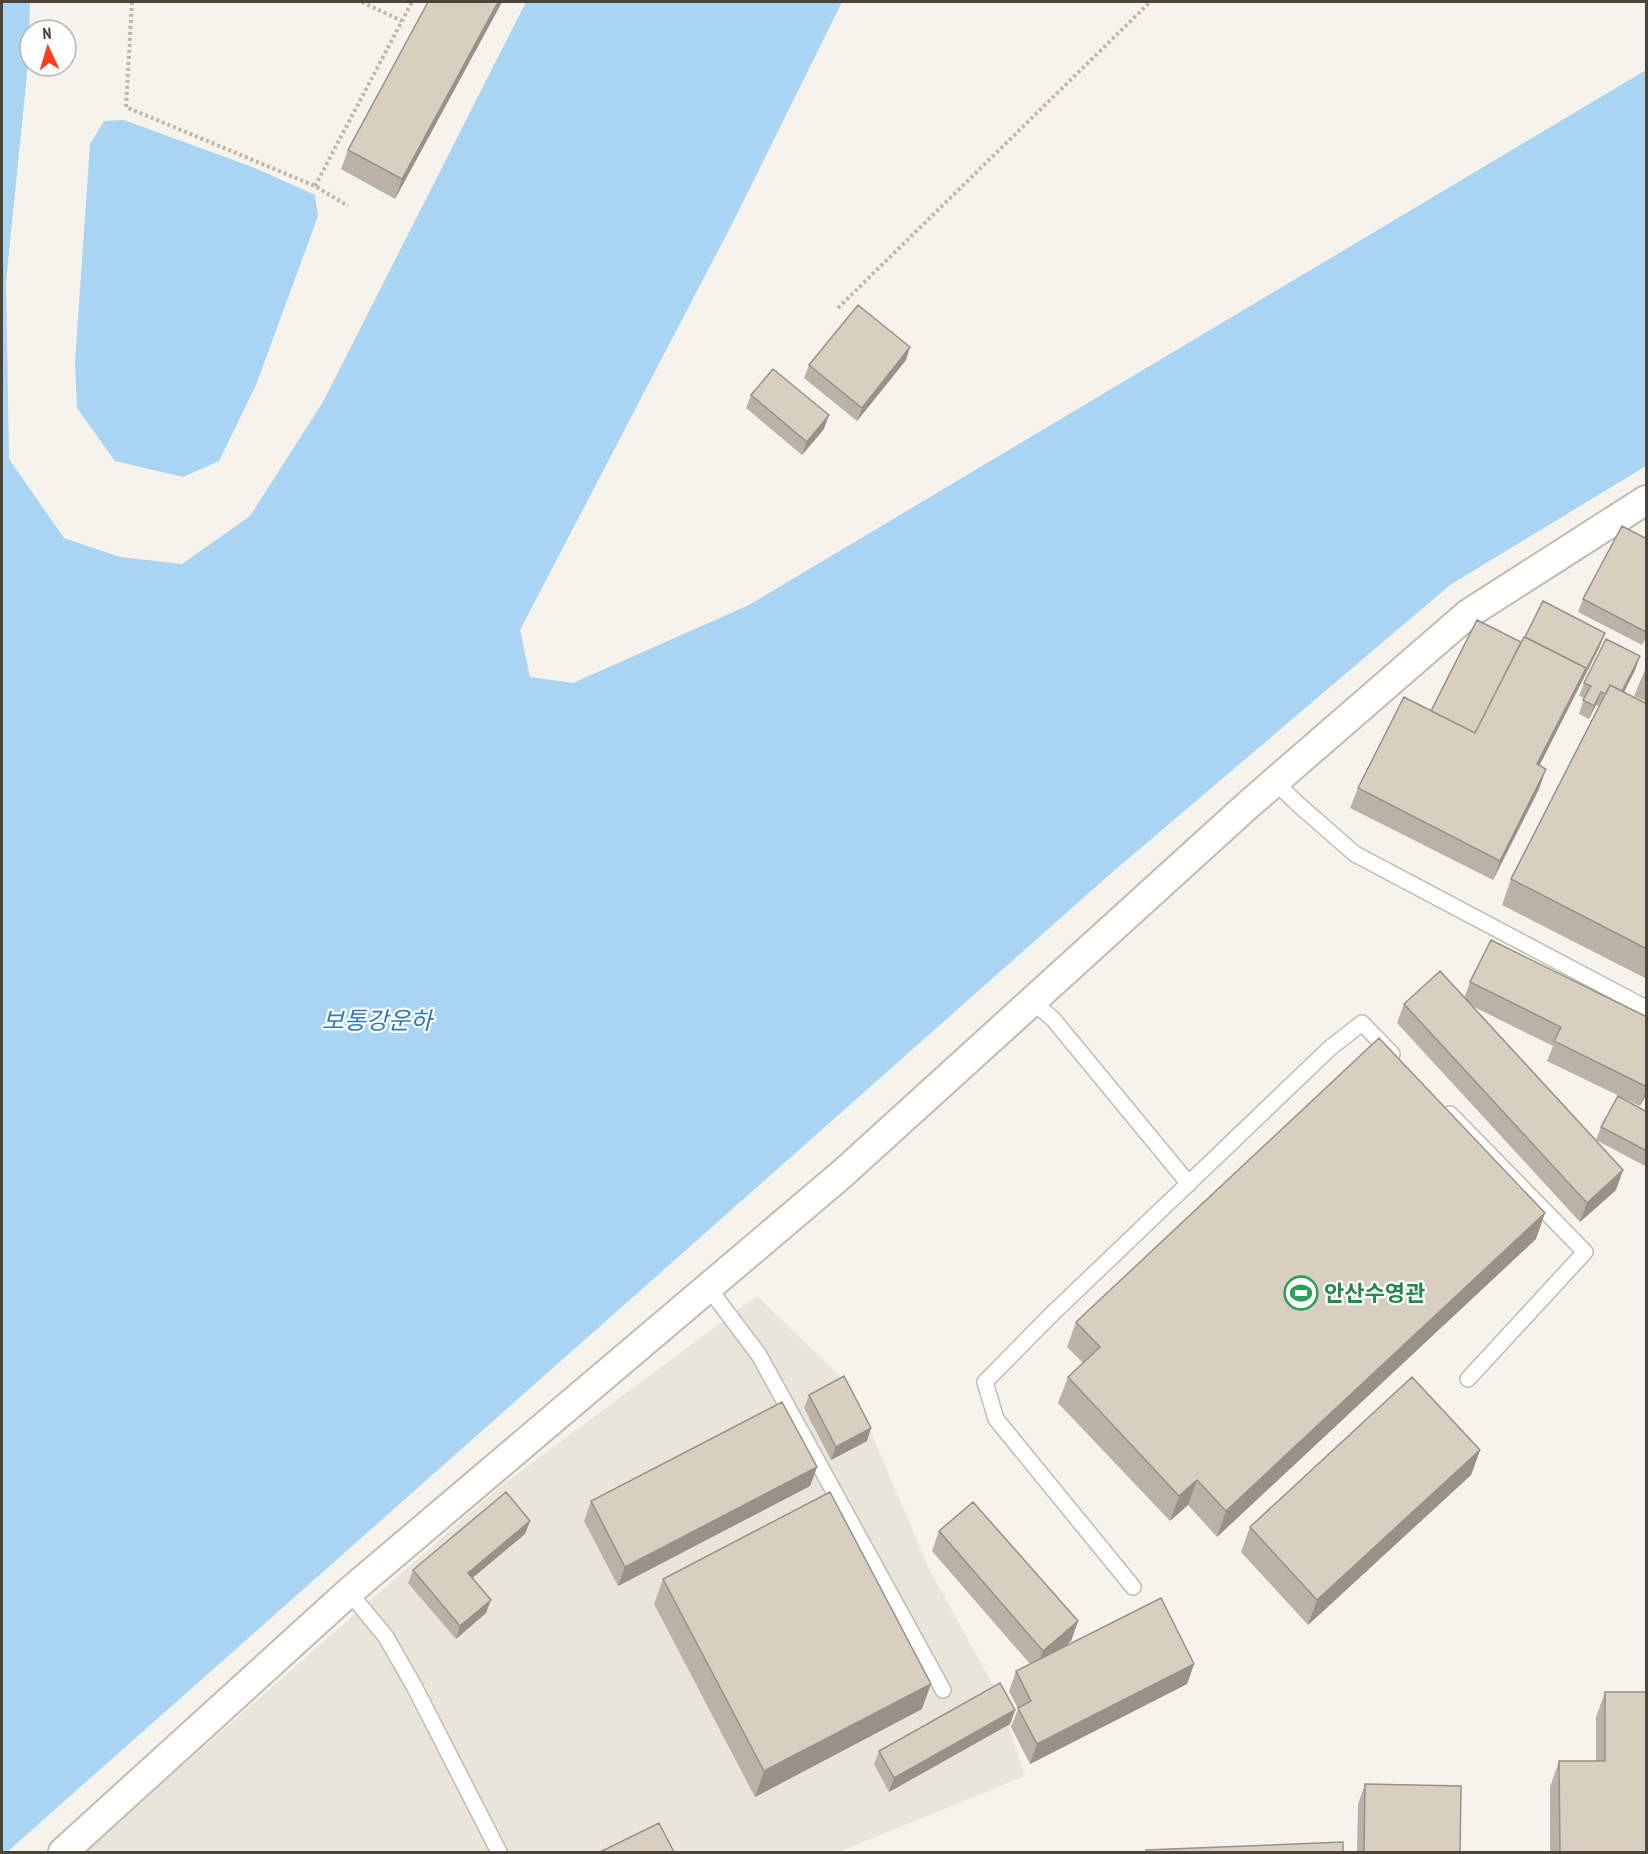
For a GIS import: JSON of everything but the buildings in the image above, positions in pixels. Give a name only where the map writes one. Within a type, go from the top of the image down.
[{"type":"street","points":[[63,1852],[349,1592],[842,1174],[1275,782],[1468,614],[1647,500]]},
{"type":"lane","points":[[1275,782],[1355,854],[1647,1008]]},
{"type":"lane","points":[[1032,1001],[1053,1018],[1188,1184]]},
{"type":"lane","points":[[1133,1587],[996,1419],[985,1382],[1050,1316],[1330,1048],[1362,1023],[1403,1065]]},
{"type":"lane","points":[[1436,1099],[1586,1252],[1468,1379]]},
{"type":"lane","points":[[708,1287],[759,1355],[943,1690]]},
{"type":"lane","points":[[349,1592],[386,1637],[414,1686],[499,1852]]},
{"type":"path","points":[[132,2],[126,107],[315,186],[348,206]]},
{"type":"path","points":[[362,2],[402,21]]},
{"type":"path","points":[[315,186],[412,2]]},
{"type":"path","points":[[838,308],[1150,2]]},
{"type":"shaded area","points":[[757,1296],[852,1388],[929,1569],[1014,1723],[1009,1728],[1025,1776],[839,1852],[84,1852],[502,1485]]},
{"type":"water","name":"보통강운하","points":[[2,2],[30,2],[29,18],[18,18],[18,78],[27,78],[6,282],[9,459],[64,538],[120,557],[182,564],[250,516],[323,402],[526,2],[842,2],[732,224],[520,630],[530,677],[573,683],[749,605],[1646,70],[1646,466],[1450,585],[1109,875],[7,1852],[2,1852]]},
{"type":"water","points":[[124,120],[255,168],[315,195],[318,216],[256,385],[219,461],[183,477],[115,461],[77,408],[75,362],[90,144],[104,121]]},
{"type":"place","name":"안산수영관","points":[[1301,1293]]}]
